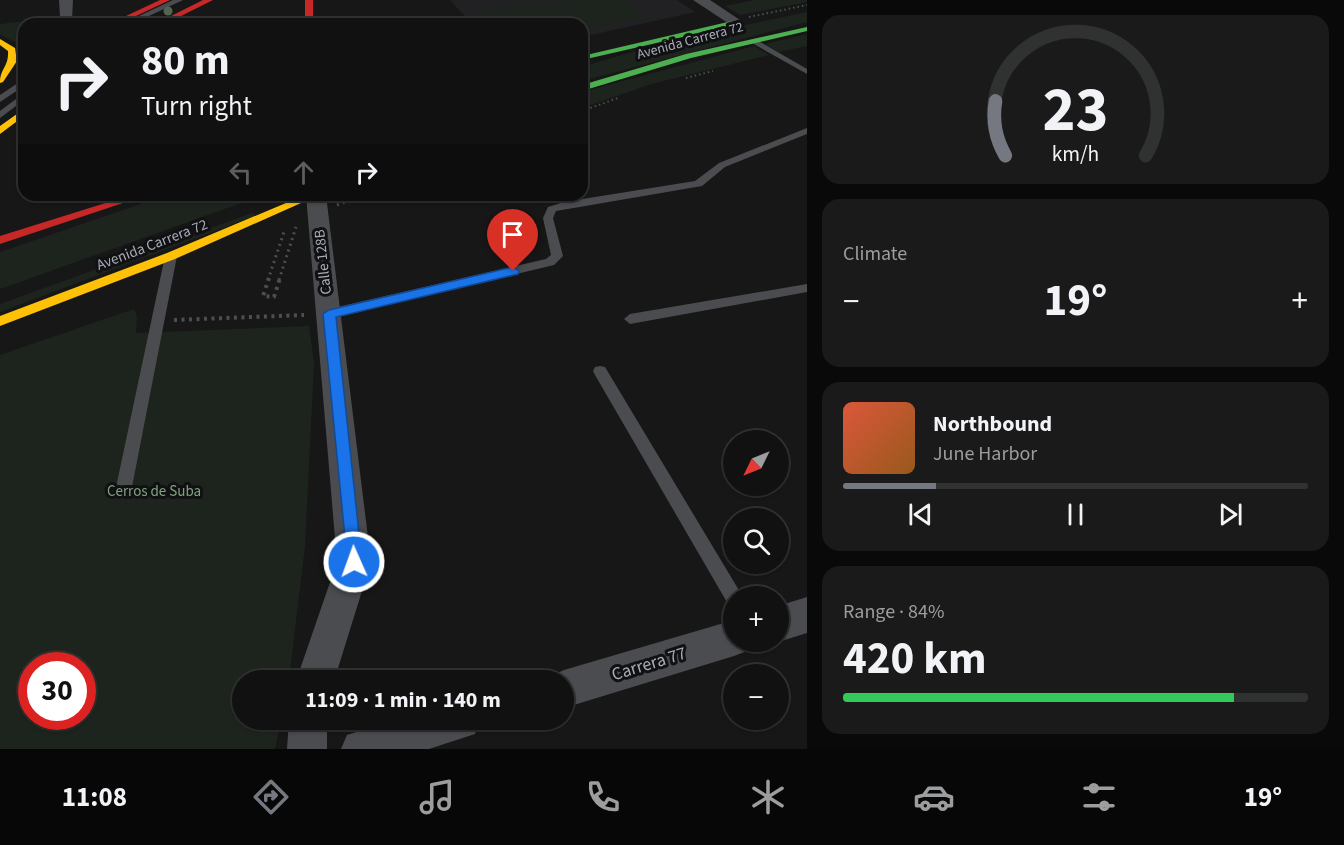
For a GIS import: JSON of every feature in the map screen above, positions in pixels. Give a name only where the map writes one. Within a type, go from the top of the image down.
[{"type":"main road","points":[[126,18],[166,0]]},
{"type":"main road","points":[[172,18],[209,0]]},
{"type":"main road","points":[[309,0],[309,18]]},
{"type":"main road","name":"Avenida Carrera 72","points":[[588,57],[740,19]]},
{"type":"main road","name":"Avenida Carrera 72","points":[[588,86],[689,56],[807,29]]},
{"type":"main road","points":[[0,41],[12,50],[13,61],[0,82]]},
{"type":"main road","points":[[0,82],[18,72]]},
{"type":"main road","points":[[0,132],[18,117]]},
{"type":"main road","points":[[0,240],[123,201]]},
{"type":"main road","points":[[260,203],[265,201]]},
{"type":"main road","name":"Avenida Carrera 72","points":[[0,321],[310,202]]},
{"type":"street","points":[[66,0],[67,17]]},
{"type":"street","points":[[700,0],[740,19]]},
{"type":"street","name":"Calle 128B","points":[[310,202],[329,314],[354,562],[319,670]]},
{"type":"street","points":[[789,621],[807,615]]},
{"type":"street","name":"Carrera 77","points":[[574,686],[723,641]]},
{"type":"street","points":[[307,749],[308,730]]},
{"type":"street","points":[[361,749],[427,730]]},
{"type":"lane","points":[[139,18],[178,0]]},
{"type":"lane","points":[[159,18],[197,0]]},
{"type":"lane","points":[[755,41],[807,72]]},
{"type":"lane","points":[[0,99],[18,86]]},
{"type":"lane","points":[[0,115],[18,101]]},
{"type":"lane","points":[[588,200],[698,184],[722,165],[807,131]]},
{"type":"lane","points":[[329,314],[550,262],[557,256],[556,243],[549,225],[552,209],[564,204],[584,201]]},
{"type":"lane","points":[[123,492],[171,256]]},
{"type":"lane","points":[[630,319],[807,288]]},
{"type":"lane","points":[[600,370],[727,586]]},
{"type":"path","points":[[740,19],[807,3]]},
{"type":"path","points":[[740,19],[807,3]]},
{"type":"path","points":[[680,80],[724,68]]},
{"type":"path","points":[[588,109],[626,95]]},
{"type":"path","points":[[278,249],[263,296],[274,297],[310,202]]},
{"type":"path","points":[[158,321],[329,314]]},
{"type":"shaded area","points":[[450,0],[677,0],[695,12],[588,36],[588,18],[466,18]]},
{"type":"green space","points":[[629,0],[651,19],[588,26],[588,18],[571,18],[555,2]]},
{"type":"green space","points":[[755,0],[807,0],[807,2],[740,15],[725,6]]},
{"type":"green space","points":[[552,2],[568,18],[488,18],[482,10]]},
{"type":"green space","points":[[807,12],[807,22],[588,79],[588,65],[694,36]]},
{"type":"green space","points":[[18,22],[18,44],[0,35],[0,24]]},
{"type":"green space","points":[[807,34],[807,46],[778,52],[765,44]]},
{"type":"green space","points":[[754,46],[769,55],[651,84],[588,106],[588,90]]},
{"type":"green space","points":[[149,201],[247,201],[0,289],[0,252]]},
{"type":"green space","points":[[252,213],[255,216],[0,312],[0,304]]},
{"type":"green space","name":"Cerros de Suba","points":[[134,309],[137,317],[136,333],[309,326],[314,363],[305,546],[290,670],[232,670],[232,730],[279,730],[275,749],[0,749],[0,355]]},
{"type":"traffic: fast","points":[[588,57],[732,23]]},
{"type":"traffic: fast","points":[[588,86],[689,56],[807,29]]},
{"type":"traffic: slow","points":[[0,41],[12,50],[13,61],[0,80]]},
{"type":"traffic: slow","points":[[0,131],[18,117]]},
{"type":"traffic: slow","points":[[0,321],[171,256],[300,201]]},
{"type":"traffic: jam","points":[[126,18],[166,0]]},
{"type":"traffic: jam","points":[[172,18],[209,0]]},
{"type":"traffic: jam","points":[[309,0],[309,18]]},
{"type":"traffic: jam","points":[[0,240],[123,201]]},
{"type":"route","points":[[354,562],[354,541],[329,314],[513,271]]}]
